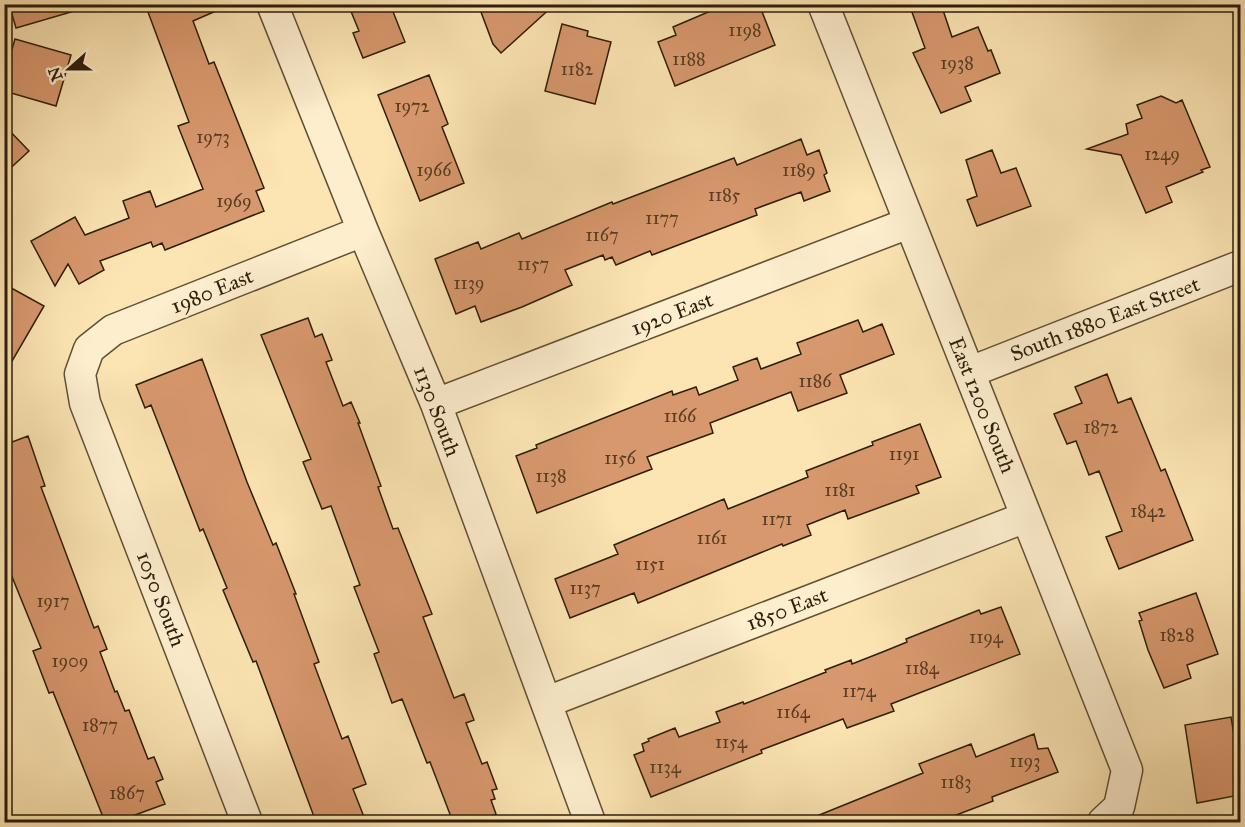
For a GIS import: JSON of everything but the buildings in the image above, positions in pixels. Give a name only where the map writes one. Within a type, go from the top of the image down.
[{"type":"street","name":"1130 South","points":[[272,4],[363,231],[436,404],[590,822]]},
{"type":"street","name":"East 1200 South","points":[[823,4],[1127,770],[1111,815]]},
{"type":"street","name":"1920 East","points":[[436,404],[909,223]]},
{"type":"street","name":"1980 East","points":[[80,374],[89,348],[113,330],[363,231]]},
{"type":"street","name":"South 1880 East Street","points":[[970,372],[1240,266]]},
{"type":"street","name":"1050 South","points":[[80,374],[86,403],[247,822]]},
{"type":"street","name":"1850 East","points":[[547,702],[1026,517]]}]
